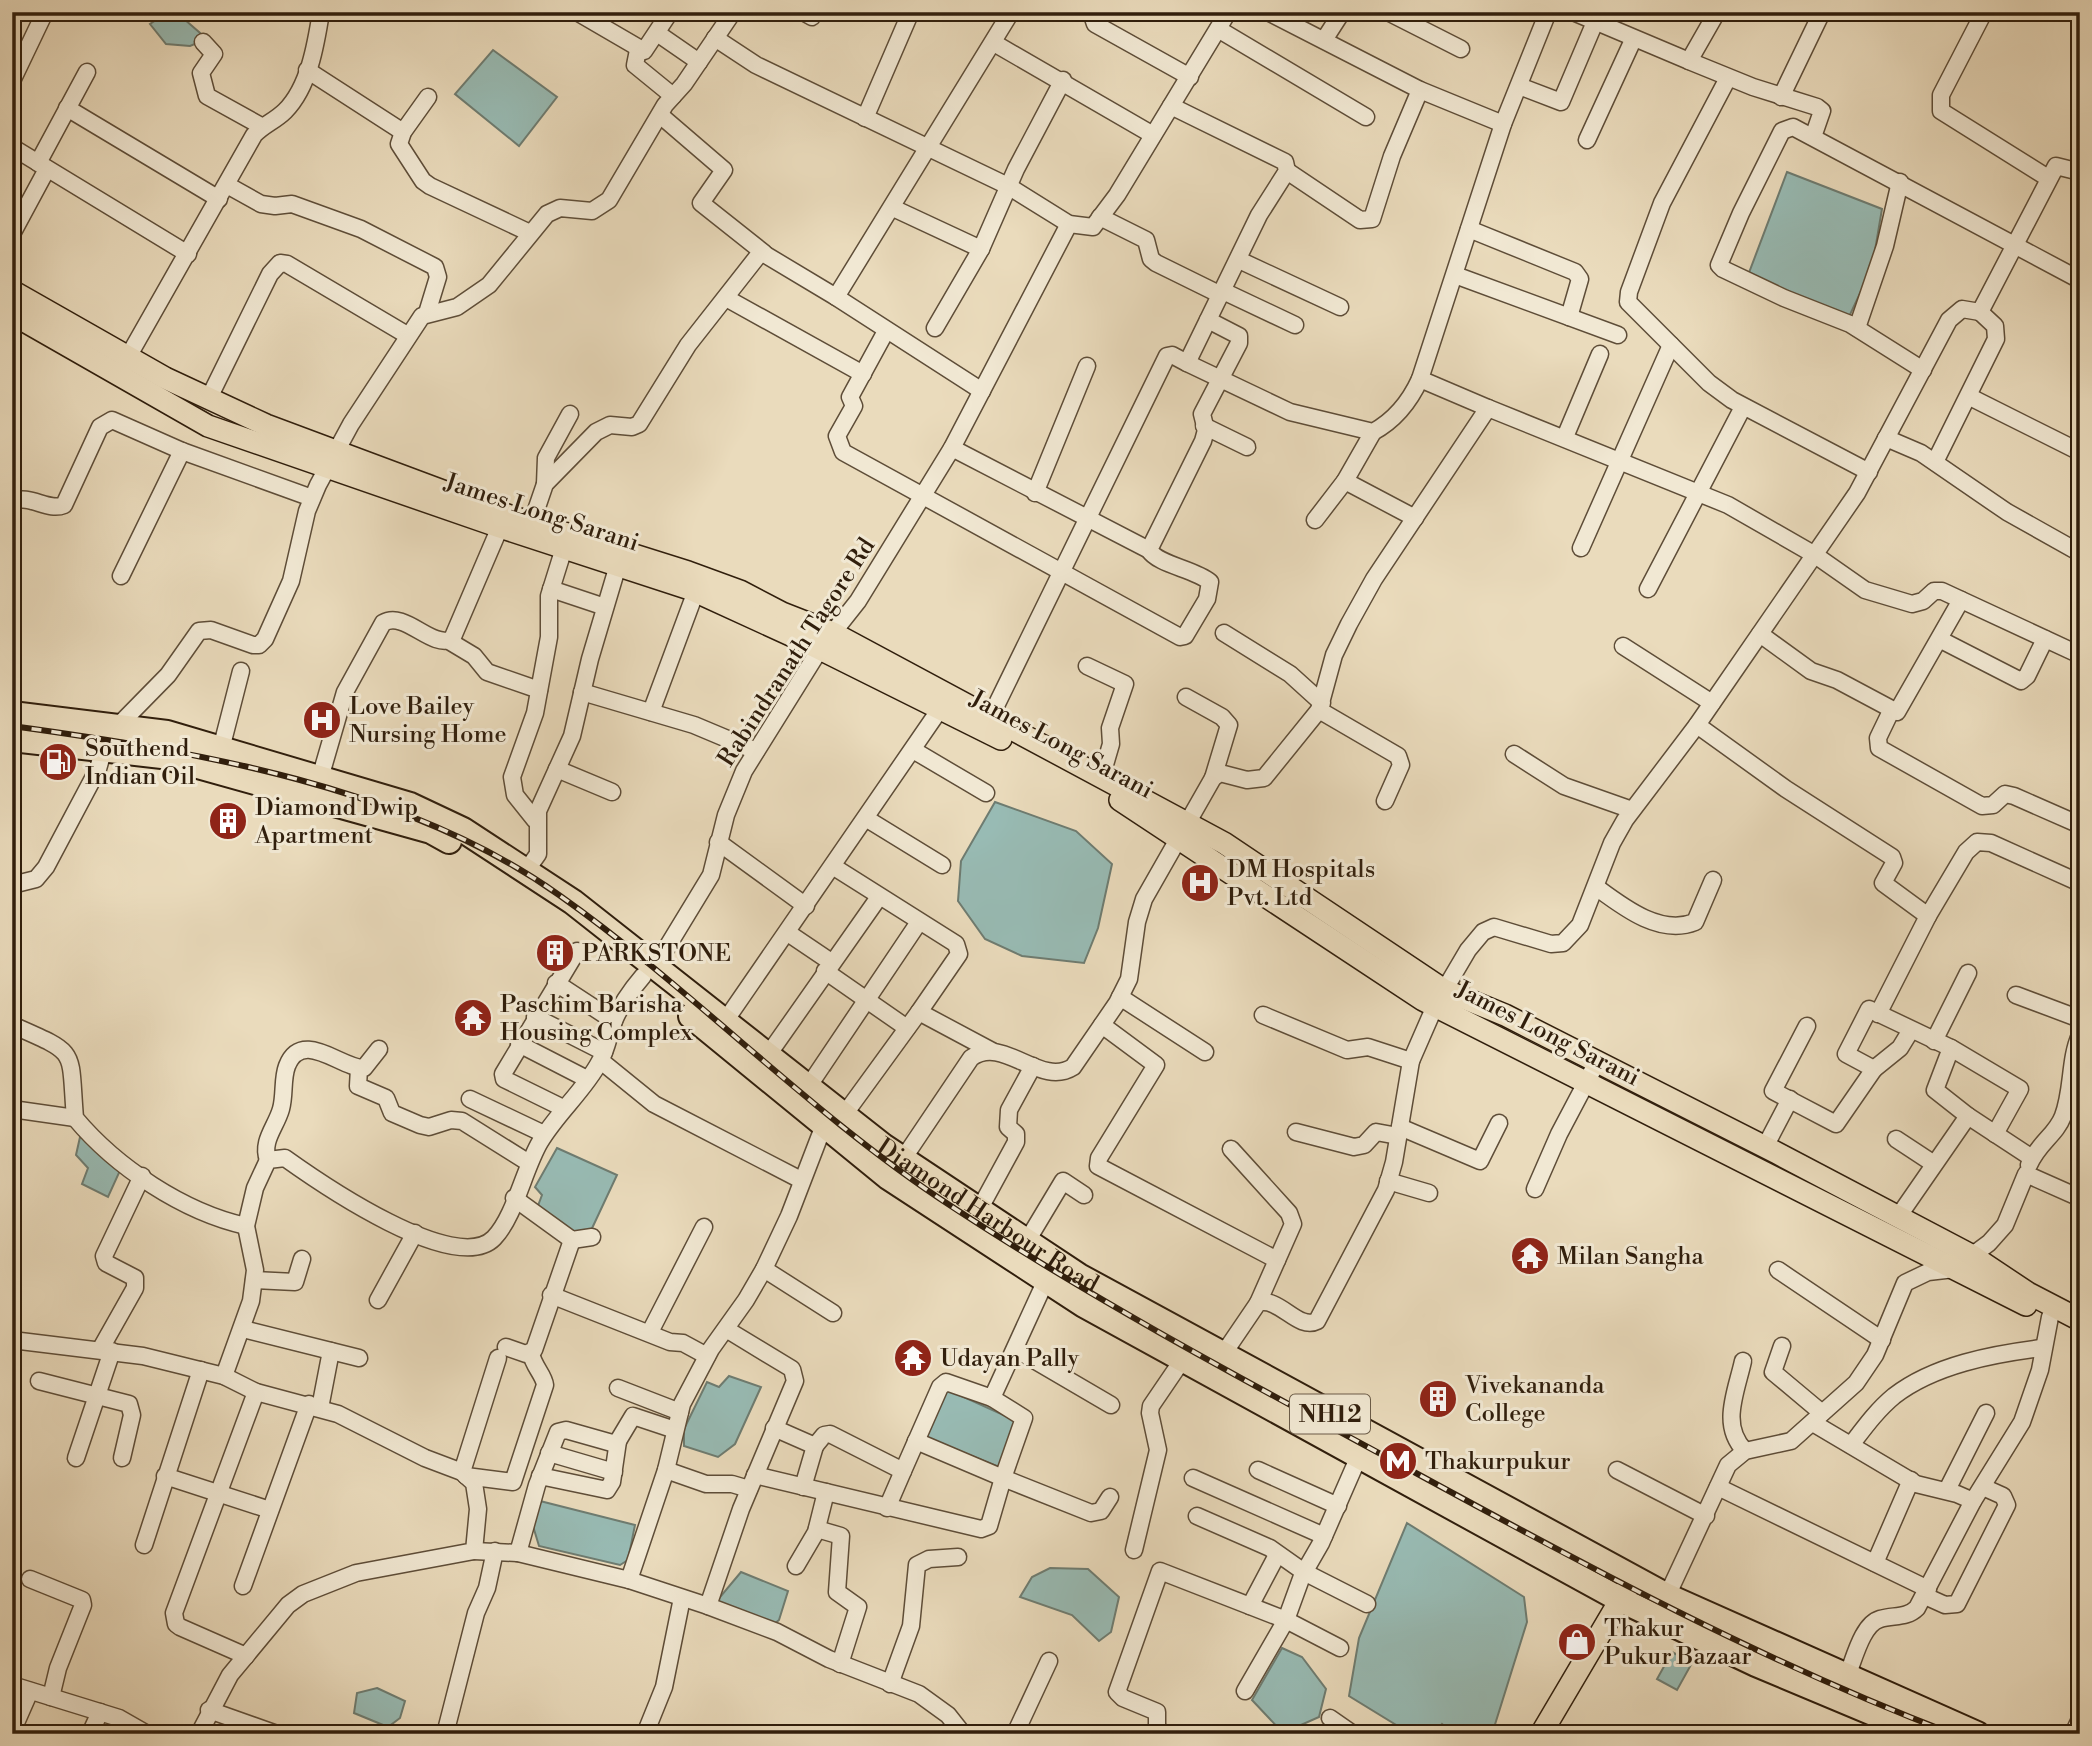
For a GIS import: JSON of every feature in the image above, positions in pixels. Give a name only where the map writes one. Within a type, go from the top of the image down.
[{"type":"highway","name":"Diamond Harbour Road","points":[[12,714],[110,738],[162,756],[410,805],[464,830],[573,902],[649,972]]},
{"type":"highway","name":"Diamond Harbour Road","points":[[12,739],[110,738],[167,733],[221,749],[431,831],[502,871],[649,972],[874,1152],[1046,1280],[1084,1305],[1183,1359],[1279,1399],[1667,1596],[1977,1734]]},
{"type":"highway","name":"Diamond Harbour Road","points":[[720,1028],[768,1055],[808,1087],[834,1120]]},
{"type":"highway","name":"Diamond Harbour Road","points":[[874,1152],[902,1159],[1079,1276],[1224,1353],[1279,1399],[1359,1456],[1621,1600],[1756,1664],[1923,1734]]},
{"type":"main road","points":[[12,291],[208,400],[308,442],[334,459],[532,522],[619,560],[740,591],[827,641]]},
{"type":"main road","name":"James Long Sarani","points":[[12,314],[208,426],[334,459],[500,527],[564,548],[619,560],[827,641],[1184,831],[1439,998],[1587,1083],[2050,1317],[2080,1335]]},
{"type":"main road","points":[[945,703],[990,718],[1102,775],[1184,831]]},
{"type":"main road","points":[[1439,998],[1505,1015],[1971,1255],[2028,1293],[2080,1321]]},
{"type":"main road","points":[[1541,1734],[1633,1577]]},
{"type":"street","points":[[12,81],[45,12]]},
{"type":"street","points":[[117,375],[244,151],[261,126],[284,113],[297,96],[307,70],[321,12]]},
{"type":"street","points":[[577,12],[638,50],[648,48],[670,12]]},
{"type":"street","points":[[427,313],[457,307],[473,298],[501,274],[547,214],[559,208],[592,211],[609,200],[660,115],[733,12]]},
{"type":"street","points":[[836,298],[1011,12]]},
{"type":"street","points":[[1091,12],[1095,24],[1190,77]]},
{"type":"street","points":[[1268,12],[1420,90],[1503,124]]},
{"type":"street","points":[[1324,40],[1342,12]]},
{"type":"street","points":[[1388,12],[1461,49]]},
{"type":"street","points":[[1315,520],[1345,481],[1373,432],[1405,405],[1420,379],[1503,124],[1548,12]]},
{"type":"street","points":[[1573,12],[1633,40],[1728,78],[1822,111],[1813,137]]},
{"type":"street","points":[[1689,61],[1717,12]]},
{"type":"street","points":[[1781,97],[1822,12]]},
{"type":"street","points":[[1984,12],[1941,95],[1941,111],[2048,178]]},
{"type":"street","points":[[865,118],[909,16]]},
{"type":"street","points":[[715,38],[756,65],[1009,186],[1069,224],[1093,227],[1190,77],[1220,18],[1366,117]]},
{"type":"street","points":[[1519,86],[1560,102],[1595,22]]},
{"type":"street","points":[[657,33],[699,62]]},
{"type":"street","points":[[1587,140],[1633,40]]},
{"type":"street","points":[[203,42],[214,54],[201,73],[207,96],[261,126]]},
{"type":"street","points":[[994,43],[1063,80],[1153,135]]},
{"type":"street","points":[[638,50],[635,65],[674,96]]},
{"type":"street","points":[[307,70],[403,132]]},
{"type":"street","points":[[12,234],[67,108],[87,72]]},
{"type":"street","points":[[1728,78],[1662,203],[1629,292],[1628,302],[1709,383],[1743,407],[1869,472]]},
{"type":"street","points":[[935,328],[981,250],[1009,186],[1063,80]]},
{"type":"street","points":[[1287,172],[1360,220],[1372,219],[1392,156],[1420,90]]},
{"type":"street","points":[[428,97],[403,132],[400,150],[413,162],[423,181],[530,233]]},
{"type":"street","points":[[1171,106],[1266,151],[1285,162],[1287,172],[1259,215],[1187,363]]},
{"type":"street","points":[[12,886],[36,879],[46,867],[98,769],[110,738],[167,675],[203,629],[253,645],[259,645],[265,639],[291,581],[312,498],[407,335],[427,313],[438,277],[435,267],[360,229],[292,204],[261,204],[223,192],[67,108]]},
{"type":"street","points":[[660,115],[724,170],[701,203],[764,253],[886,331],[978,399]]},
{"type":"street","points":[[1923,370],[1857,328],[1762,288],[1719,265],[1730,235],[1782,131],[1793,127],[1813,137],[2080,281]]},
{"type":"street","points":[[12,147],[188,254]]},
{"type":"street","points":[[1980,312],[2056,166],[2080,172]]},
{"type":"street","points":[[1857,328],[1885,246],[1900,182]]},
{"type":"street","points":[[892,208],[981,250]]},
{"type":"street","points":[[1100,218],[1146,240],[1151,259],[1156,263],[1296,325]]},
{"type":"street","name":"Rabindranath Tagore Rd","points":[[268,1160],[285,1158],[368,1212],[448,1245],[465,1248],[482,1245],[493,1239],[501,1228],[544,1134],[602,1056],[626,996],[649,972],[706,886],[733,794],[756,751],[827,641],[858,601],[952,449],[1069,224]]},
{"type":"street","points":[[1469,229],[1575,272],[1580,279],[1569,317]]},
{"type":"street","points":[[545,484],[603,426],[632,427],[639,424],[688,345],[761,252],[764,253]]},
{"type":"street","points":[[1239,260],[1340,307]]},
{"type":"street","points":[[208,400],[270,274],[280,263],[287,264],[349,298],[407,335]]},
{"type":"street","points":[[1455,275],[1618,334]]},
{"type":"street","points":[[726,298],[863,374]]},
{"type":"street","points":[[1258,1303],[1272,1303],[1305,1322],[1312,1324],[1317,1321],[1377,1211],[1388,1181],[1411,1061],[1439,998],[1475,940],[1494,927],[1551,944],[1563,943],[1580,925],[1612,844],[1632,810],[1697,725],[1869,472],[1956,312],[1962,309],[1980,312],[1996,326],[1998,332],[1969,397],[1935,462]]},
{"type":"street","points":[[1149,550],[1203,441],[1202,414],[1240,339],[1208,320]]},
{"type":"street","points":[[886,331],[850,397],[854,406],[837,436],[843,452],[1175,636],[1185,636],[1208,599],[1210,582],[1202,575],[1151,555],[1149,550],[1085,520],[952,449]]},
{"type":"street","points":[[1581,548],[1671,345]]},
{"type":"street","points":[[1565,437],[1600,354]]},
{"type":"street","points":[[990,718],[1167,356],[1172,355],[1290,412],[1373,432]]},
{"type":"street","points":[[1035,493],[1087,366]]},
{"type":"street","points":[[1420,379],[1698,492],[1815,555],[1848,581],[1880,595],[1912,604],[1923,601],[1938,590],[2080,655]]},
{"type":"street","points":[[1969,397],[2080,452]]},
{"type":"street","points":[[1647,589],[1743,407]]},
{"type":"street","points":[[1213,778],[1220,773],[1247,780],[1264,778],[1321,706],[1334,655],[1349,624],[1488,408]]},
{"type":"street","points":[[532,522],[545,484],[545,458],[570,414]]},
{"type":"street","points":[[12,502],[26,499],[54,507],[64,505],[105,422],[119,422],[182,451],[312,498]]},
{"type":"street","points":[[1204,426],[1247,447]]},
{"type":"street","points":[[1886,438],[1935,462],[2015,517],[2080,553]]},
{"type":"street","points":[[121,576],[182,451]]},
{"type":"street","points":[[1345,481],[1415,518]]},
{"type":"street","points":[[449,641],[464,616],[500,527]]},
{"type":"street","points":[[535,821],[515,795],[512,777],[535,713],[549,637],[551,589],[564,548]]},
{"type":"street","points":[[526,871],[538,853],[535,821],[572,736],[619,560]]},
{"type":"street","points":[[551,589],[605,607]]},
{"type":"street","points":[[651,712],[696,591]]},
{"type":"street","points":[[1760,635],[1811,671],[1854,688],[1891,711],[1901,709],[1961,600]]},
{"type":"street","points":[[316,788],[345,692],[383,623],[395,620],[449,641],[474,656],[487,672],[539,690]]},
{"type":"street","points":[[1224,633],[1279,666],[1321,706],[1398,756],[1401,765],[1385,802]]},
{"type":"street","points":[[1941,639],[2021,681],[2045,639]]},
{"type":"street","points":[[1623,646],[1712,703]]},
{"type":"street","points":[[1087,666],[1125,684],[1110,728],[1111,744],[1102,775]]},
{"type":"street","points":[[221,749],[241,671]]},
{"type":"street","points":[[582,692],[651,712],[756,751]]},
{"type":"street","points":[[919,1012],[992,1051],[1033,1066],[1066,1071],[1073,1067],[1121,997],[1129,979],[1137,922],[1144,898],[1213,778],[1229,725],[1222,717],[1186,697]]},
{"type":"street","points":[[720,1028],[945,703]]},
{"type":"street","points":[[1891,711],[1877,745],[1890,755],[1982,806],[1993,804],[2005,794],[2080,825]]},
{"type":"street","points":[[1697,725],[1786,789],[1892,857],[1894,863],[1882,883],[1928,916]]},
{"type":"street","points":[[913,750],[986,793]]},
{"type":"street","points":[[1514,754],[1563,786],[1632,810]]},
{"type":"street","points":[[557,769],[612,792]]},
{"type":"street","points":[[867,819],[942,865]]},
{"type":"street","points":[[718,842],[806,906]]},
{"type":"street","points":[[1878,1014],[1928,916],[1966,852],[1977,842],[1992,843],[2080,883]]},
{"type":"street","points":[[629,1580],[666,1470],[680,1412],[693,1380],[764,1269],[789,1216],[801,1180],[834,1120],[907,1028],[959,954],[956,944],[834,867]]},
{"type":"street","points":[[1596,887],[1638,915],[1683,926],[1695,922],[1713,880]]},
{"type":"street","points":[[768,1055],[878,897]]},
{"type":"street","points":[[808,1087],[919,922]]},
{"type":"street","points":[[788,933],[866,999],[907,1028]]},
{"type":"street","points":[[563,1108],[504,1079],[503,1074],[535,1017],[578,951]]},
{"type":"street","points":[[1934,1041],[1968,973]]},
{"type":"street","points":[[556,983],[614,1021]]},
{"type":"street","points":[[2016,995],[2080,1019]]},
{"type":"street","points":[[1121,997],[1205,1052]]},
{"type":"street","points":[[1874,1069],[1846,1054],[1869,1009],[1951,1048],[2020,1089],[1995,1134]]},
{"type":"street","points":[[1263,1015],[1347,1050],[1368,1047],[1411,1061]]},
{"type":"street","points":[[535,1017],[602,1056],[654,1104],[801,1180]]},
{"type":"street","points":[[12,1025],[68,1053],[73,1069],[75,1118]]},
{"type":"street","points":[[1102,1025],[1156,1065],[1099,1158],[1098,1166],[1277,1260]]},
{"type":"street","points":[[1807,1026],[1773,1091],[1836,1124],[1874,1069],[1900,1048],[1911,1030]]},
{"type":"street","points":[[1667,1596],[1728,1465],[1745,1451],[1791,1441],[1818,1418],[1867,1370],[1905,1283],[1915,1276],[1954,1269],[1989,1243],[2005,1225],[2032,1158],[2062,1119],[2080,1035]]},
{"type":"street","points":[[519,1044],[587,1079]]},
{"type":"street","points":[[1951,1048],[1935,1090],[1968,1116],[2032,1158]]},
{"type":"street","points":[[224,1376],[243,1329],[254,1280],[246,1226],[255,1188],[268,1160],[265,1147],[281,1108],[290,1061],[300,1053],[316,1050],[359,1068],[368,1065],[379,1049]]},
{"type":"street","points":[[902,1159],[971,1058],[980,1052],[992,1051]]},
{"type":"street","points":[[1535,1189],[1559,1134],[1597,1062]]},
{"type":"street","points":[[979,1210],[1016,1142],[1016,1135],[1008,1127],[1007,1116],[1033,1066]]},
{"type":"street","points":[[359,1068],[358,1086],[386,1098],[392,1112],[429,1127],[450,1119],[462,1121],[529,1163]]},
{"type":"street","points":[[470,1098],[544,1134]]},
{"type":"street","points":[[1765,1147],[1790,1100]]},
{"type":"street","points":[[13,1113],[75,1118],[106,1149],[142,1176],[205,1213],[246,1226]]},
{"type":"street","points":[[1898,1217],[1968,1116]]},
{"type":"street","points":[[1296,1132],[1354,1147],[1364,1145],[1376,1132],[1399,1132],[1480,1161],[1499,1124]]},
{"type":"street","points":[[1896,1139],[1934,1164]]},
{"type":"street","points":[[1224,1353],[1258,1303],[1264,1282],[1293,1224],[1289,1213],[1231,1149]]},
{"type":"street","points":[[2026,1174],[2080,1198]]},
{"type":"street","points":[[76,1458],[97,1394],[106,1350],[135,1288],[135,1278],[106,1263],[104,1256],[142,1176]]},
{"type":"street","points":[[1027,1241],[1063,1181],[1084,1195]]},
{"type":"street","points":[[1388,1181],[1429,1193]]},
{"type":"street","points":[[514,1198],[572,1240],[592,1237]]},
{"type":"street","points":[[650,1332],[705,1227]]},
{"type":"street","points":[[378,1300],[415,1233]]},
{"type":"street","points":[[12,1340],[106,1350],[224,1376],[256,1392],[314,1406],[464,1474],[513,1482],[545,1385],[542,1375],[534,1368],[531,1353],[572,1240]]},
{"type":"street","points":[[254,1280],[295,1282],[302,1259]]},
{"type":"street","points":[[764,1269],[833,1313]]},
{"type":"street","points":[[1778,1270],[1882,1340]]},
{"type":"street","points":[[992,1398],[1017,1350],[1046,1280]]},
{"type":"street","points":[[551,1295],[670,1342],[683,1343],[707,1356]]},
{"type":"street","points":[[1847,1676],[1868,1628],[1877,1620],[1913,1612],[1973,1501],[2009,1446],[2033,1399],[2050,1317]]},
{"type":"street","points":[[243,1329],[359,1358]]},
{"type":"street","points":[[708,1606],[752,1482],[796,1374],[726,1329]]},
{"type":"street","points":[[1782,1346],[1773,1372],[1818,1418],[1851,1445],[1910,1480],[1926,1487],[1947,1490],[1973,1501]]},
{"type":"street","points":[[1851,1445],[1879,1410],[1922,1379],[1990,1356],[2042,1348]]},
{"type":"street","points":[[1017,1350],[1111,1405]]},
{"type":"street","points":[[243,1586],[270,1510],[314,1406],[331,1351]]},
{"type":"street","points":[[464,1474],[502,1353],[531,1353]]},
{"type":"street","points":[[1134,1550],[1158,1450],[1150,1419],[1151,1406],[1183,1359]]},
{"type":"street","points":[[1743,1361],[1731,1431],[1745,1451]]},
{"type":"street","points":[[144,1545],[201,1370]]},
{"type":"street","points":[[39,1381],[124,1401],[132,1409],[122,1458]]},
{"type":"street","points":[[666,1470],[706,1484],[752,1482],[803,1487],[887,1507],[985,1528],[991,1522],[1024,1418],[992,1398],[946,1382],[940,1387],[887,1507]]},
{"type":"street","points":[[618,1388],[680,1412]]},
{"type":"street","points":[[246,1656],[180,1627],[174,1619],[256,1392]]},
{"type":"street","points":[[1947,1490],[1986,1413]]},
{"type":"street","points":[[540,1476],[607,1490],[614,1472],[618,1441],[633,1416],[675,1430]]},
{"type":"street","points":[[774,1428],[815,1446]]},
{"type":"street","points":[[518,1553],[540,1476],[561,1430],[606,1442],[618,1441]]},
{"type":"street","points":[[803,1487],[815,1446],[824,1435],[830,1434],[903,1471]]},
{"type":"street","points":[[916,1441],[1091,1513],[1101,1511],[1110,1497]]},
{"type":"street","points":[[549,1453],[614,1472]]},
{"type":"street","points":[[1245,1691],[1286,1620],[1304,1572],[1324,1536],[1359,1456]]},
{"type":"street","points":[[1258,1470],[1338,1506]]},
{"type":"street","points":[[1617,1470],[1706,1516]]},
{"type":"street","points":[[464,1474],[474,1483],[478,1495],[474,1551]]},
{"type":"street","points":[[165,1475],[270,1510]]},
{"type":"street","points":[[1193,1478],[1324,1536]]},
{"type":"street","points":[[1875,1563],[1910,1480]]},
{"type":"street","points":[[1718,1487],[1875,1563],[1950,1606],[1957,1604],[2007,1505],[2003,1496],[1983,1487]]},
{"type":"street","points":[[796,1566],[817,1529],[825,1492]]},
{"type":"street","points":[[1197,1516],[1270,1548],[1304,1572],[1367,1604]]},
{"type":"street","points":[[817,1529],[841,1536],[838,1592],[858,1607],[840,1664]]},
{"type":"street","points":[[199,1734],[209,1710],[246,1656],[288,1605],[329,1581],[404,1563],[474,1551],[495,1551],[518,1553],[629,1580],[777,1632],[840,1664],[934,1703],[963,1734]]},
{"type":"street","points":[[445,1734],[476,1613],[488,1588],[495,1551]]},
{"type":"street","points":[[1250,1605],[1277,1555]]},
{"type":"street","points":[[890,1684],[911,1626],[917,1565],[929,1559],[958,1557]]},
{"type":"street","points":[[1164,1734],[1157,1728],[1157,1712],[1123,1698],[1117,1692],[1160,1571],[1286,1620],[1340,1648]]},
{"type":"street","points":[[30,1579],[73,1594],[82,1600],[83,1605],[58,1668],[51,1697]]},
{"type":"street","points":[[645,1734],[664,1687],[682,1598]]},
{"type":"street","points":[[1015,1734],[1049,1661]]},
{"type":"street","points":[[12,1685],[100,1712],[147,1734]]},
{"type":"street","points":[[12,1732],[30,1691]]},
{"type":"street","points":[[209,1710],[274,1733]]},
{"type":"street","points":[[90,1734],[100,1712]]},
{"type":"street","points":[[1329,1718],[1353,1734]]},
{"type":"street","points":[[2073,1734],[2080,1719]]},
{"type":"water","points":[[168,12],[176,12],[207,39],[190,46],[166,44],[150,24]]},
{"type":"water","points":[[493,50],[557,97],[519,146],[455,94]]},
{"type":"water","points":[[1787,172],[1882,209],[1872,268],[1847,321],[1747,278]]},
{"type":"water","points":[[995,802],[1076,831],[1112,864],[1098,928],[1084,963],[1022,956],[985,939],[958,901],[961,861]]},
{"type":"water","points":[[80,1137],[123,1164],[108,1197],[82,1184],[88,1168],[76,1155]]},
{"type":"water","points":[[557,1148],[617,1175],[587,1239],[536,1211],[542,1195],[535,1187]]},
{"type":"water","points":[[729,1376],[761,1387],[735,1444],[718,1457],[684,1446],[684,1429],[707,1382],[719,1387]]},
{"type":"water","points":[[944,1388],[1019,1422],[999,1467],[922,1436]]},
{"type":"water","points":[[540,1501],[635,1525],[628,1560],[620,1565],[539,1546],[533,1526]]},
{"type":"water","points":[[1407,1523],[1524,1597],[1527,1622],[1492,1734],[1454,1734],[1442,1724],[1434,1734],[1411,1734],[1349,1696],[1359,1638]]},
{"type":"water","points":[[1050,1568],[1088,1569],[1119,1597],[1111,1632],[1099,1641],[1072,1615],[1020,1597],[1032,1577]]},
{"type":"water","points":[[741,1572],[788,1591],[779,1620],[773,1625],[715,1603]]},
{"type":"water","points":[[1282,1648],[1302,1657],[1326,1689],[1319,1717],[1283,1733],[1252,1700]]},
{"type":"water","points":[[1672,1652],[1692,1663],[1677,1690],[1657,1679]]},
{"type":"water","points":[[377,1688],[405,1701],[400,1718],[388,1727],[354,1713],[357,1693]]},
{"type":"railway","points":[[12,726],[153,748],[296,779],[367,800],[435,826],[499,857],[559,895],[609,932],[850,1133],[951,1206],[1064,1277],[1238,1376],[1612,1578],[1745,1645],[1882,1706],[1953,1734]]},
{"type":"place","name":"Love Bailey Nursing Home","points":[[322,720]]},
{"type":"place","name":"Southend Indian Oil","points":[[58,762]]},
{"type":"place","name":"Diamond Dwip Apartment","points":[[228,821]]},
{"type":"place","name":"DM Hospitals Pvt. Ltd","points":[[1200,883]]},
{"type":"place","name":"PARKSTONE","points":[[555,953]]},
{"type":"place","name":"Paschim Barisha Housing Complex","points":[[473,1018]]},
{"type":"place","name":"Milan Sangha","points":[[1530,1256]]},
{"type":"place","name":"Udayan Pally","points":[[913,1358]]},
{"type":"place","name":"Vivekananda College","points":[[1438,1399]]},
{"type":"place","name":"Thakurpukur","points":[[1398,1461]]},
{"type":"place","name":"Thakur Pukur Bazaar","points":[[1577,1642]]}]
